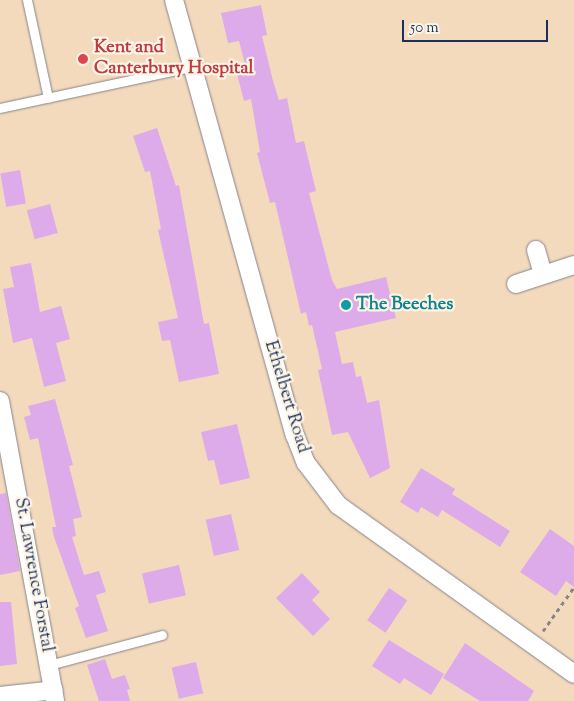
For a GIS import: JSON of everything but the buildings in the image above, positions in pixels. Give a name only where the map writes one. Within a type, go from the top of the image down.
[{"type":"street","name":"Ethelbert Road","points":[[174,0],[295,435],[306,463],[338,505],[574,674]]},
{"type":"street","points":[[536,250],[543,274]]},
{"type":"street","points":[[516,284],[574,265]]},
{"type":"street","name":"St. Lawrence Forstal","points":[[0,401],[55,695],[0,696]]},
{"type":"lane","points":[[27,0],[48,98]]},
{"type":"lane","points":[[0,108],[192,67]]},
{"type":"lane","points":[[49,665],[162,635]]},
{"type":"path","points":[[533,646],[574,587]]},
{"type":"place","name":"Kent and Canterbury Hospital","points":[[83,59]]},
{"type":"place","name":"The Beeches","points":[[346,305]]}]
